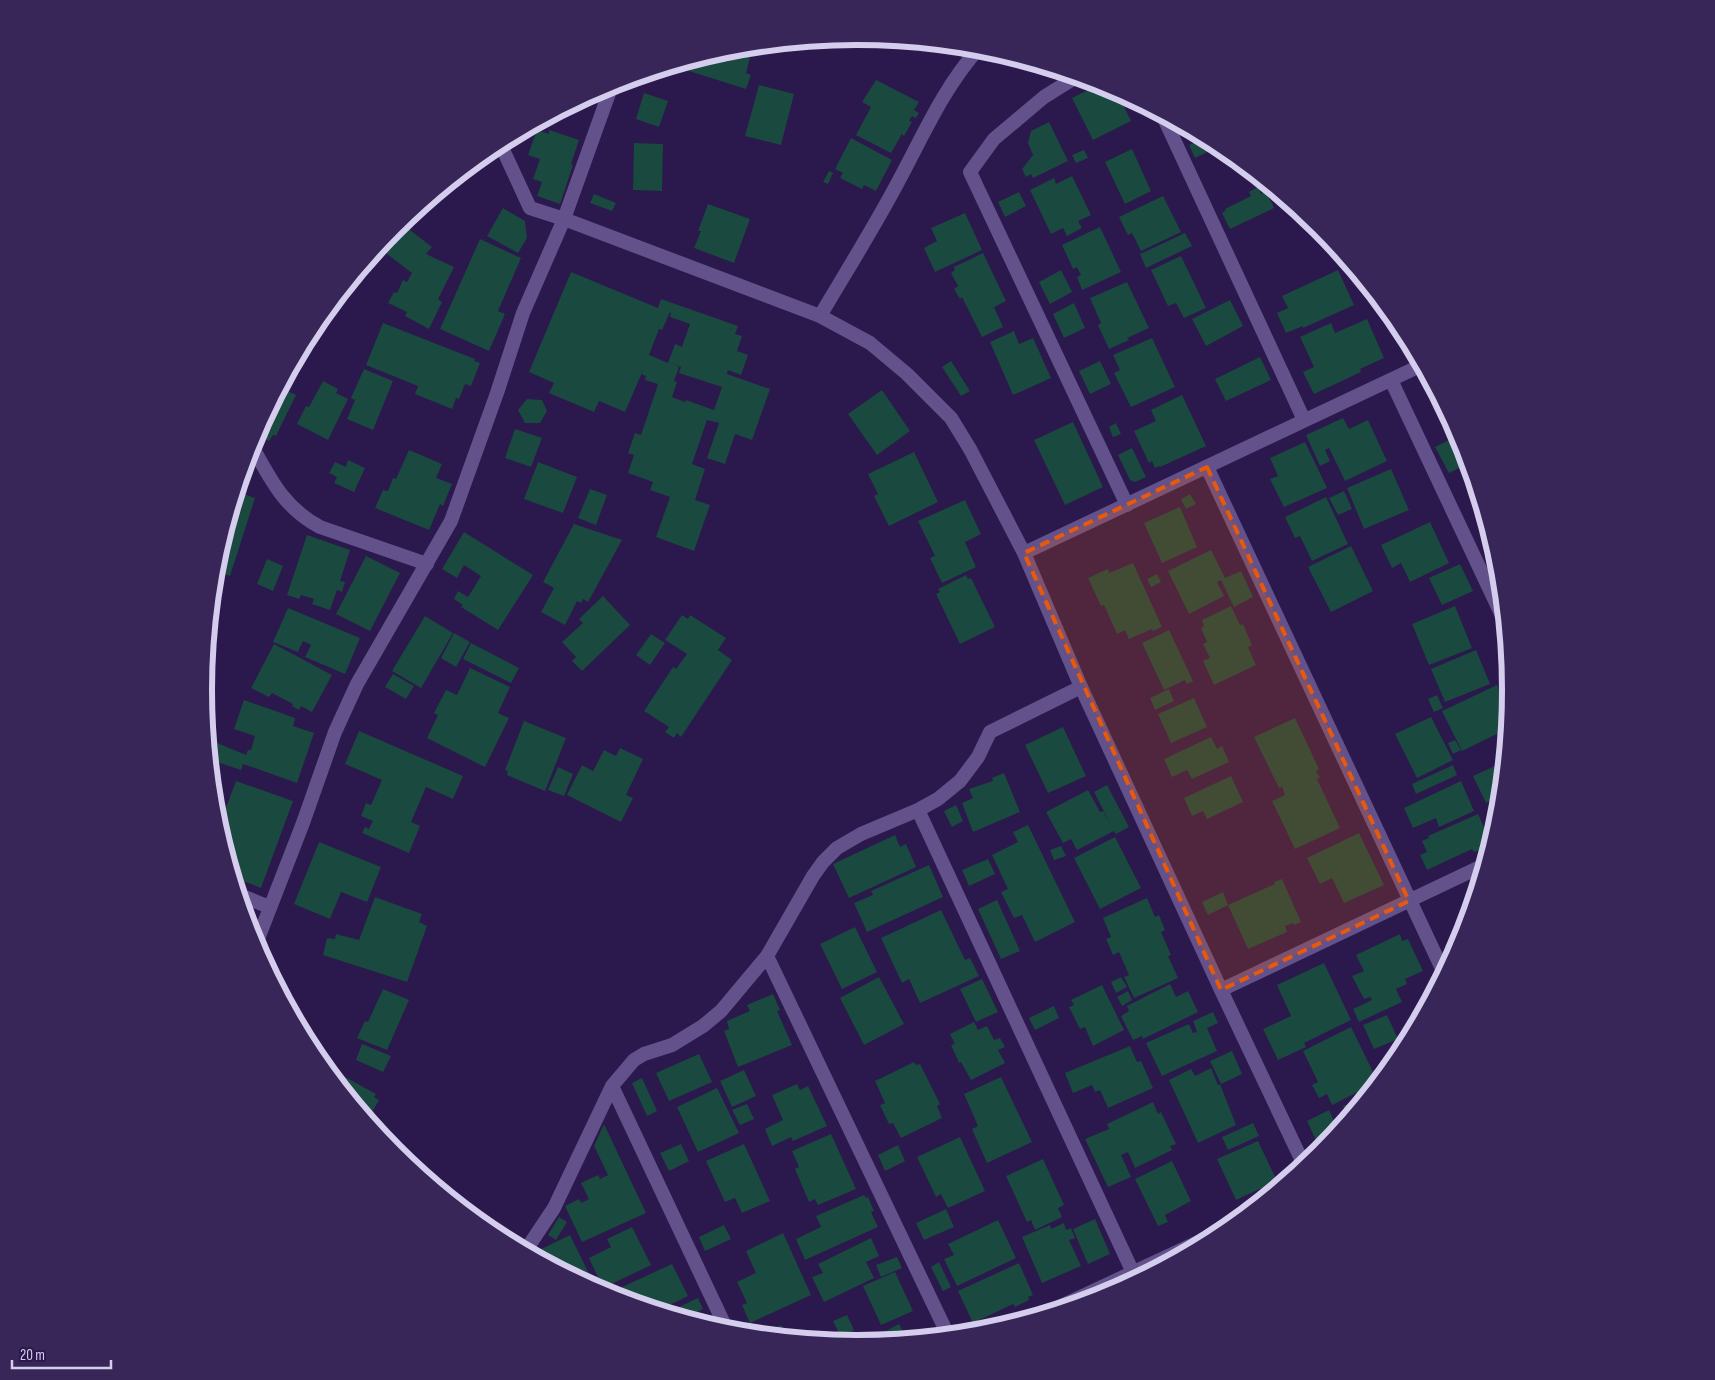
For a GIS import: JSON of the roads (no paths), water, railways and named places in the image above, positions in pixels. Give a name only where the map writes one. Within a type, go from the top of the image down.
[{"type":"street","points":[[820,316],[896,186],[943,95],[972,55]]},
{"type":"street","points":[[1069,80],[1044,96],[994,140],[970,172],[1127,505]]},
{"type":"street","points":[[260,932],[342,716],[357,684],[451,521],[497,393],[523,313],[564,219],[608,95]]},
{"type":"street","points":[[1167,124],[1304,420]]},
{"type":"street","points":[[504,151],[530,208],[564,219],[820,316],[870,343],[907,374],[951,418],[970,449],[1024,553],[1081,687],[1301,1158]]},
{"type":"street","points":[[1024,553],[1416,368]]},
{"type":"street","points":[[1391,380],[1497,604]]},
{"type":"street","points":[[257,455],[289,505],[305,519],[320,527],[427,564]]},
{"type":"street","points":[[1207,466],[1440,965]]},
{"type":"street","points":[[529,1245],[554,1208],[612,1086],[634,1060],[644,1054],[672,1044],[703,1026],[721,1011],[767,956],[813,876],[830,855],[837,848],[861,834],[918,810],[938,799],[960,781],[978,757],[990,732],[1081,687]]},
{"type":"street","points":[[918,810],[1133,1273]]},
{"type":"street","points":[[1221,990],[1477,868]]},
{"type":"street","points":[[247,898],[269,907]]},
{"type":"street","points":[[767,956],[945,1329]]},
{"type":"street","points":[[612,1086],[724,1321]]}]
